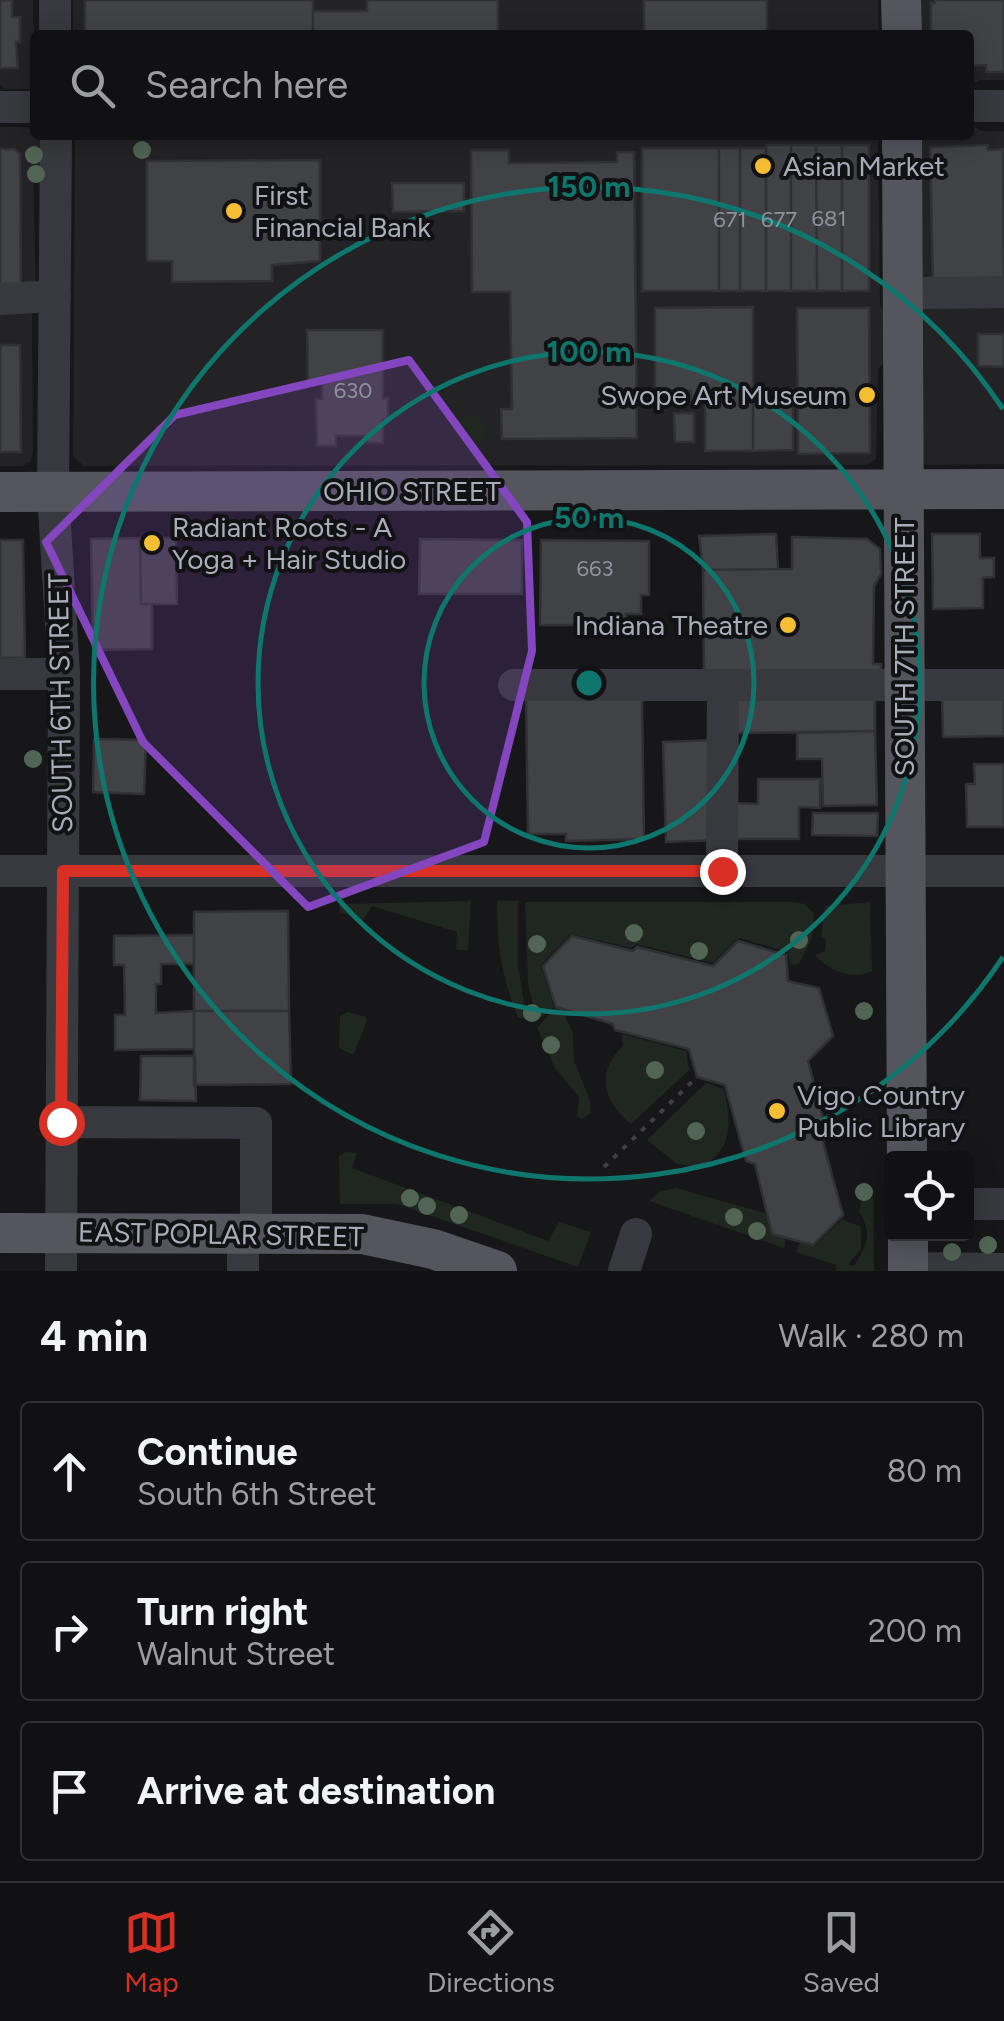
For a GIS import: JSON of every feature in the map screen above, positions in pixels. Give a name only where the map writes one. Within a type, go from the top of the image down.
[{"type":"main road","points":[[901,0],[902,30]]},
{"type":"main road","name":"SOUTH 7TH STREET","points":[[902,140],[907,1151]]},
{"type":"main road","name":"OHIO STREET","points":[[0,492],[1004,489]]},
{"type":"main road","name":"EAST POPLAR STREET","points":[[0,1233],[61,1251],[247,1246],[362,1234],[396,1239],[497,1271]]},
{"type":"street","points":[[55,0],[56,30]]},
{"type":"street","points":[[974,106],[1004,106]]},
{"type":"street","points":[[0,107],[30,107]]},
{"type":"street","name":"SOUTH 6TH STREET","points":[[56,140],[53,492],[64,674],[61,1251]]},
{"type":"street","points":[[904,296],[926,292],[1004,292]]},
{"type":"street","points":[[0,299],[55,296]]},
{"type":"street","points":[[0,674],[64,674]]},
{"type":"street","points":[[514,685],[1004,685]]},
{"type":"street","points":[[722,871],[723,686]]},
{"type":"street","points":[[0,870],[1004,871]]},
{"type":"street","points":[[61,1122],[256,1123],[247,1246]]},
{"type":"street","points":[[974,1204],[1004,1204]]},
{"type":"street","points":[[624,1271],[636,1234]]},
{"type":"street","points":[[908,1258],[1004,1269]]},
{"type":"path","points":[[604,1167],[697,1077]]},
{"type":"highlighted area","points":[[409,360],[527,522],[532,651],[484,842],[308,907],[143,742],[46,542],[175,415]]},
{"type":"shaded area","points":[[0,0],[33,0],[30,88],[5,89],[0,84]]},
{"type":"shaded area","points":[[73,0],[878,0],[879,30],[73,30]]},
{"type":"shaded area","points":[[918,0],[1004,0],[1004,80],[974,83],[974,30],[918,30]]},
{"type":"shaded area","points":[[974,126],[982,131],[1004,131],[1004,285],[920,281],[918,140],[974,140]]},
{"type":"shaded area","points":[[0,127],[27,127],[30,140],[41,140],[41,172],[33,181],[36,288],[0,289]]},
{"type":"shaded area","points":[[75,140],[878,140],[880,306],[885,361],[878,369],[876,459],[866,465],[84,466],[73,456]]},
{"type":"shaded area","points":[[1004,300],[1004,464],[927,465],[914,308]]},
{"type":"shaded area","points":[[0,306],[32,311],[33,451],[31,461],[23,466],[0,466]]},
{"type":"shaded area","points":[[472,416],[482,420],[486,430],[482,440],[472,444],[462,440],[458,430],[462,420]]},
{"type":"shaded area","points":[[471,901],[468,950],[456,950],[457,932],[372,906],[363,920],[340,912],[339,904]]},
{"type":"shaded area","points":[[497,901],[518,901],[518,967],[527,1019],[518,1017],[504,974]]},
{"type":"shaded area","points":[[525,902],[794,902],[804,904],[814,913],[812,938],[799,964],[790,965],[788,952],[739,938],[713,963],[636,944],[631,948],[571,934],[541,965],[554,1007],[537,1020],[528,984]]},
{"type":"shaded area","points":[[870,902],[872,971],[849,975],[827,966],[815,955],[825,951],[826,940],[821,937],[825,906]]},
{"type":"shaded area","points":[[556,1007],[561,1008],[573,1033],[574,1060],[590,1101],[591,1113],[582,1119],[577,1117],[579,1097],[555,1068],[537,1028]]},
{"type":"shaded area","points":[[348,1012],[366,1017],[367,1021],[351,1054],[339,1048],[340,1016]]},
{"type":"shaded area","points":[[622,1034],[686,1051],[689,1070],[631,1124],[614,1106],[606,1086],[608,1066],[623,1046]]},
{"type":"shaded area","points":[[706,1083],[724,1089],[729,1123],[725,1142],[703,1167],[677,1164],[647,1140]]},
{"type":"shaded area","points":[[357,1153],[352,1168],[548,1241],[559,1222],[591,1232],[578,1267],[397,1204],[340,1204],[339,1156]]},
{"type":"shaded area","points":[[676,1188],[765,1213],[771,1234],[786,1239],[784,1248],[649,1201],[661,1191]]},
{"type":"shaded area","points":[[870,1192],[874,1271],[836,1271],[836,1265],[796,1252],[800,1242],[814,1246],[842,1219],[861,1227],[861,1249],[848,1264],[854,1266],[867,1239],[859,1212],[862,1199]]},
{"type":"building","points":[[0,0],[12,0],[12,17],[20,17],[20,42],[16,42],[18,68],[0,68]]},
{"type":"building","points":[[85,0],[313,0],[313,30],[85,30]]},
{"type":"building","points":[[367,0],[498,0],[498,30],[313,30],[313,11],[367,11]]},
{"type":"building","points":[[644,0],[767,0],[767,30],[644,30]]},
{"type":"building","points":[[1004,0],[1004,72],[986,72],[986,65],[974,66],[974,30],[931,30],[931,3]]},
{"type":"building","points":[[766,145],[791,145],[791,291],[766,291]]},
{"type":"building","points":[[791,145],[816,145],[817,291],[791,291]]},
{"type":"building","points":[[816,145],[842,145],[842,291],[817,291]]},
{"type":"building","points":[[842,145],[869,145],[869,291],[842,291]]},
{"type":"building","points":[[988,145],[988,150],[1003,149],[1004,281],[933,282],[930,147]]},
{"type":"building","points":[[642,148],[719,148],[719,291],[642,291]]},
{"type":"building","points":[[719,148],[740,148],[740,291],[719,291]]},
{"type":"building","points":[[740,148],[766,148],[766,291],[740,291]]},
{"type":"building","points":[[0,149],[15,149],[20,154],[21,289],[0,289]]},
{"type":"building","points":[[471,150],[509,150],[509,163],[617,162],[617,152],[634,152],[637,438],[502,439],[501,409],[512,409],[510,292],[472,292]]},
{"type":"building","name":"First Financial Bank","points":[[320,160],[320,261],[272,265],[272,281],[172,282],[172,261],[147,261],[147,161]]},
{"type":"building","points":[[392,183],[464,183],[464,211],[393,212]]},
{"type":"building","points":[[753,307],[753,451],[705,451],[705,403],[691,403],[691,391],[655,391],[655,308]]},
{"type":"building","points":[[797,308],[869,308],[870,453],[798,454]]},
{"type":"building","points":[[307,330],[383,330],[383,398],[388,398],[388,420],[383,420],[383,443],[367,443],[366,436],[336,436],[336,446],[317,446],[316,399],[322,399],[322,381],[308,381]]},
{"type":"building","points":[[978,334],[1004,334],[1004,367],[978,366]]},
{"type":"building","points":[[0,345],[20,345],[21,452],[0,452]]},
{"type":"building","points":[[753,389],[793,389],[793,450],[753,451]]},
{"type":"building","points":[[674,413],[694,413],[694,442],[675,442]]},
{"type":"building","points":[[776,534],[778,569],[703,570],[699,536]]},
{"type":"building","points":[[932,534],[980,534],[980,558],[994,558],[994,577],[983,578],[983,608],[933,609]]},
{"type":"building","name":"Indiana Theatre","points":[[792,537],[867,539],[880,549],[881,574],[874,586],[873,664],[881,664],[881,679],[704,680],[703,570],[792,569]]},
{"type":"building","points":[[140,538],[141,604],[152,604],[152,649],[93,650],[91,539]]},
{"type":"building","points":[[140,538],[176,538],[177,604],[141,604]]},
{"type":"building","points":[[420,539],[522,540],[522,594],[419,594]]},
{"type":"building","points":[[0,540],[23,540],[25,658],[0,658]]},
{"type":"building","points":[[541,540],[649,541],[649,595],[641,595],[641,614],[626,614],[626,625],[540,625]]},
{"type":"building","points":[[875,692],[875,731],[735,733],[734,694]]},
{"type":"building","points":[[942,694],[1004,695],[1004,736],[943,737]]},
{"type":"building","points":[[642,696],[644,839],[566,841],[566,834],[528,834],[526,699]]},
{"type":"building","points":[[875,731],[877,805],[823,806],[822,759],[797,759],[797,733]]},
{"type":"building","points":[[94,739],[146,740],[144,794],[93,792]]},
{"type":"building","points":[[715,740],[717,840],[666,842],[663,742]]},
{"type":"building","points":[[974,764],[1004,764],[1004,827],[967,827],[966,784],[975,784]]},
{"type":"building","points":[[758,779],[820,779],[820,808],[799,807],[799,839],[728,839],[728,803],[758,804]]},
{"type":"building","points":[[813,813],[878,813],[877,836],[812,835]]},
{"type":"building","points":[[288,911],[289,1011],[194,1011],[194,912]]},
{"type":"building","points":[[194,935],[194,964],[161,964],[156,1013],[194,1011],[194,1049],[115,1050],[115,1015],[125,1015],[124,965],[114,965],[114,936]]},
{"type":"building","name":"Vigo Country Public Library","points":[[572,936],[713,966],[738,941],[786,955],[788,981],[819,988],[833,1036],[808,1061],[828,1137],[823,1142],[843,1215],[813,1245],[772,1234],[755,1164],[746,1161],[725,1085],[697,1077],[689,1049],[615,1030],[613,1024],[556,1007],[543,966]]},
{"type":"building","points":[[194,1011],[289,1011],[291,1084],[194,1085]]},
{"type":"building","points":[[141,1056],[195,1056],[196,1101],[140,1100]]},
{"type":"place","name":"Asian Market","points":[[763,166]]},
{"type":"place","name":"First Financial Bank","points":[[234,211]]},
{"type":"place","name":"Swope Art Museum","points":[[867,395]]},
{"type":"place","name":"Radiant Roots - A Yoga + Hair Studio","points":[[152,543]]},
{"type":"place","name":"Indiana Theatre","points":[[788,625]]},
{"type":"place","name":"Vigo Country Public Library","points":[[777,1111]]},
{"type":"route","points":[[61,1122],[63,871],[722,871]]}]
